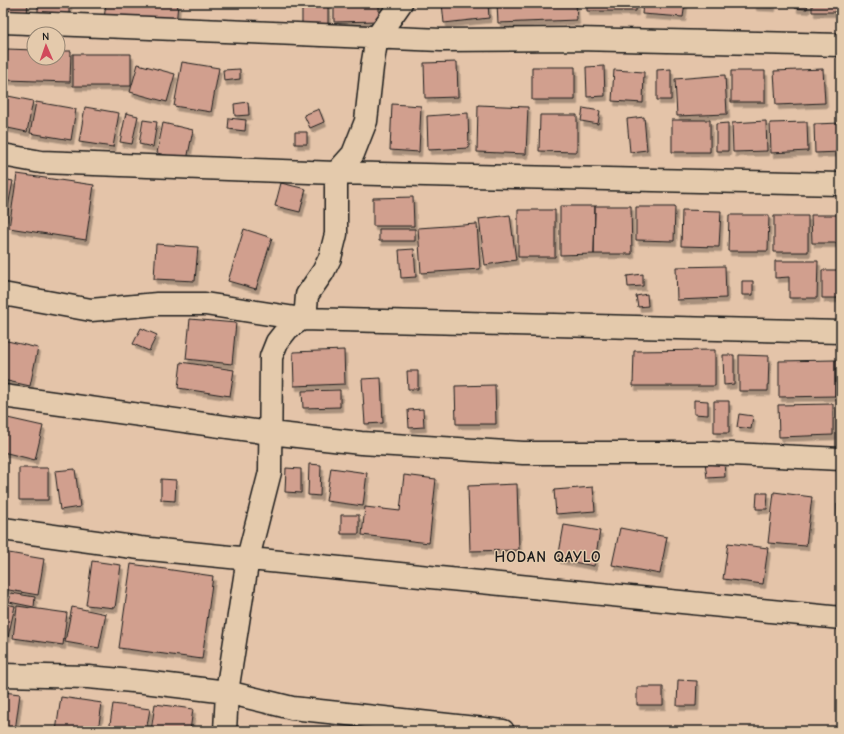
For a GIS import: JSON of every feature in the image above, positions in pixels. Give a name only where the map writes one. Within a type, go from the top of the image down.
[{"type":"street","points":[[225,731],[227,692],[248,558],[270,472],[271,357],[276,342],[288,328],[302,319],[306,308],[307,295],[323,272],[330,258],[336,234],[336,172],[353,154],[366,121],[377,37],[401,3]]},
{"type":"street","points":[[3,22],[442,40],[576,39],[841,45]]},
{"type":"street","points":[[3,155],[41,162],[336,172],[841,184]]},
{"type":"street","points":[[3,294],[91,310],[157,304],[205,304],[302,319],[841,332]]},
{"type":"street","points":[[3,396],[270,433],[361,443],[523,453],[712,452],[841,458]]},
{"type":"street","points":[[3,529],[140,548],[841,618]]},
{"type":"street","points":[[3,675],[88,677],[144,682],[227,692],[292,708],[503,731]]},
{"type":"building","points":[[3,3],[28,3],[27,14],[3,13]]},
{"type":"building","points":[[38,3],[69,3],[69,14],[38,15]]},
{"type":"building","points":[[106,3],[178,3],[176,26],[104,19]]},
{"type":"building","points":[[302,3],[328,3],[328,24],[302,25]]},
{"type":"building","points":[[334,3],[379,3],[379,21],[334,22]]},
{"type":"building","points":[[442,3],[488,3],[489,18],[444,23]]},
{"type":"building","points":[[497,3],[576,3],[577,20],[498,23]]},
{"type":"building","points":[[587,3],[636,3],[636,11],[587,11]]},
{"type":"building","points":[[643,3],[685,3],[683,17],[642,14]]},
{"type":"building","points":[[754,3],[773,3],[773,7],[754,6]]},
{"type":"building","points":[[795,3],[808,3],[807,9],[795,8]]},
{"type":"building","points":[[812,3],[841,3],[841,12],[812,12]]},
{"type":"building","points":[[7,49],[26,50],[26,66],[66,66],[66,51],[71,51],[70,82],[6,80]]},
{"type":"building","points":[[73,54],[131,54],[131,86],[73,86]]},
{"type":"building","points":[[182,62],[219,68],[211,112],[174,106]]},
{"type":"building","points":[[457,62],[458,97],[425,98],[424,63]]},
{"type":"building","points":[[138,64],[175,74],[167,102],[130,92]]},
{"type":"building","points":[[604,66],[605,96],[587,97],[586,67]]},
{"type":"building","points":[[532,67],[575,67],[575,100],[532,100]]},
{"type":"building","points":[[240,69],[240,79],[224,81],[223,70]]},
{"type":"building","points":[[671,69],[671,100],[657,100],[657,70]]},
{"type":"building","points":[[823,69],[825,103],[776,105],[774,71]]},
{"type":"building","points":[[614,70],[644,72],[643,103],[612,101]]},
{"type":"building","points":[[731,71],[765,71],[765,102],[731,102]]},
{"type":"building","points":[[838,71],[841,71],[841,87],[838,86]]},
{"type":"building","points":[[725,75],[727,114],[677,116],[675,79]]},
{"type":"building","points":[[3,95],[33,101],[27,132],[3,127]]},
{"type":"building","points":[[36,102],[76,109],[71,140],[30,133]]},
{"type":"building","points":[[248,102],[249,115],[235,116],[234,104]]},
{"type":"building","points":[[392,104],[421,106],[419,152],[390,150]]},
{"type":"building","points":[[478,105],[528,107],[526,154],[477,152]]},
{"type":"building","points":[[85,107],[119,113],[113,147],[79,142]]},
{"type":"building","points":[[583,108],[600,111],[598,124],[581,121]]},
{"type":"building","points":[[319,109],[324,122],[310,128],[304,115]]},
{"type":"building","points":[[126,113],[138,116],[132,144],[120,142]]},
{"type":"building","points":[[468,113],[469,148],[428,150],[427,116]]},
{"type":"building","points":[[540,115],[577,115],[577,152],[539,151]]},
{"type":"building","points":[[644,117],[647,150],[630,152],[627,119]]},
{"type":"building","points":[[229,118],[246,120],[245,131],[228,129]]},
{"type":"building","points":[[143,120],[157,122],[153,147],[139,144]]},
{"type":"building","points":[[672,120],[710,120],[710,152],[672,152]]},
{"type":"building","points":[[766,121],[767,151],[733,152],[732,123]]},
{"type":"building","points":[[807,122],[808,151],[771,153],[770,123]]},
{"type":"building","points":[[163,123],[193,130],[187,160],[157,153]]},
{"type":"building","points":[[728,123],[728,151],[716,151],[716,124]]},
{"type":"building","points":[[841,123],[841,152],[815,153],[814,124]]},
{"type":"building","points":[[295,132],[307,132],[307,144],[295,144]]},
{"type":"building","points":[[17,174],[94,185],[86,240],[9,228]]},
{"type":"building","points":[[3,179],[13,181],[6,217],[3,217]]},
{"type":"building","points":[[281,183],[306,189],[300,212],[275,206]]},
{"type":"building","points":[[413,197],[414,226],[373,226],[373,198]]},
{"type":"building","points":[[560,206],[595,206],[594,254],[560,255]]},
{"type":"building","points":[[595,206],[631,206],[632,254],[594,254]]},
{"type":"building","points":[[636,207],[675,207],[674,241],[636,240]]},
{"type":"building","points":[[518,210],[555,210],[555,257],[518,257]]},
{"type":"building","points":[[682,210],[721,211],[719,247],[681,246]]},
{"type":"building","points":[[510,215],[516,260],[485,265],[479,219]]},
{"type":"building","points":[[729,215],[769,215],[768,251],[728,251]]},
{"type":"building","points":[[811,215],[841,215],[841,243],[812,243]]},
{"type":"building","points":[[774,216],[808,216],[808,252],[774,252]]},
{"type":"building","points":[[477,224],[480,269],[421,273],[418,228]]},
{"type":"building","points":[[244,229],[272,238],[256,289],[228,281]]},
{"type":"building","points":[[379,229],[415,229],[415,241],[379,241]]},
{"type":"building","points":[[156,244],[198,247],[195,281],[154,279]]},
{"type":"building","points":[[414,249],[416,277],[401,278],[399,250]]},
{"type":"building","points":[[775,261],[818,261],[817,298],[789,298],[789,277],[775,278]]},
{"type":"building","points":[[725,266],[726,298],[677,300],[676,267]]},
{"type":"building","points":[[822,270],[841,270],[841,298],[822,298]]},
{"type":"building","points":[[643,274],[643,286],[628,287],[627,276]]},
{"type":"building","points":[[742,281],[753,281],[753,295],[742,295]]},
{"type":"building","points":[[647,294],[648,306],[638,307],[636,296]]},
{"type":"building","points":[[190,319],[236,323],[232,364],[186,359]]},
{"type":"building","points":[[141,328],[157,335],[149,351],[133,344]]},
{"type":"building","points":[[3,340],[38,348],[30,386],[3,380]]},
{"type":"building","points":[[344,350],[345,384],[294,386],[293,352]]},
{"type":"building","points":[[715,350],[715,386],[633,386],[634,351]]},
{"type":"building","points":[[723,355],[734,355],[734,384],[724,385]]},
{"type":"building","points":[[739,355],[769,356],[768,391],[739,391]]},
{"type":"building","points":[[835,360],[841,360],[841,396],[835,396]]},
{"type":"building","points":[[835,360],[835,396],[779,397],[779,361]]},
{"type":"building","points":[[181,362],[234,370],[230,396],[178,388]]},
{"type":"building","points":[[407,371],[418,371],[418,389],[408,389]]},
{"type":"building","points":[[381,378],[383,423],[365,424],[362,379]]},
{"type":"building","points":[[495,385],[496,424],[456,424],[455,386]]},
{"type":"building","points":[[340,390],[340,407],[303,408],[302,391]]},
{"type":"building","points":[[694,400],[708,401],[708,415],[694,414]]},
{"type":"building","points":[[714,401],[729,401],[729,433],[714,433]]},
{"type":"building","points":[[833,404],[833,435],[779,437],[778,405]]},
{"type":"building","points":[[423,409],[424,427],[409,428],[408,410]]},
{"type":"building","points":[[739,414],[753,416],[751,429],[737,427]]},
{"type":"building","points":[[3,417],[43,426],[35,460],[3,452]]},
{"type":"building","points":[[724,461],[725,477],[707,478],[705,462]]},
{"type":"building","points":[[309,464],[321,465],[320,496],[308,495]]},
{"type":"building","points":[[19,468],[48,468],[48,500],[19,500]]},
{"type":"building","points":[[286,468],[301,469],[301,493],[285,492]]},
{"type":"building","points":[[331,468],[367,473],[363,506],[326,501]]},
{"type":"building","points":[[75,469],[80,507],[60,510],[55,471]]},
{"type":"building","points":[[404,475],[436,479],[429,543],[362,535],[365,507],[400,511]]},
{"type":"building","points":[[161,479],[176,480],[175,501],[161,500]]},
{"type":"building","points":[[517,484],[519,550],[470,551],[468,486]]},
{"type":"building","points":[[593,487],[595,511],[556,514],[554,490]]},
{"type":"building","points":[[774,492],[812,497],[806,546],[768,543]]},
{"type":"building","points":[[757,493],[768,493],[767,509],[756,509]]},
{"type":"building","points":[[837,503],[841,503],[841,553],[838,553]]},
{"type":"building","points":[[341,515],[359,515],[359,534],[341,534]]},
{"type":"building","points":[[564,525],[600,531],[594,566],[558,559]]},
{"type":"building","points":[[620,528],[667,537],[660,574],[612,565]]},
{"type":"building","points":[[728,543],[768,548],[763,584],[723,579]]},
{"type":"building","points":[[3,552],[44,559],[38,595],[3,589]]},
{"type":"building","points":[[92,561],[121,565],[115,608],[86,605]]},
{"type":"building","points":[[131,564],[213,576],[202,659],[119,648]]},
{"type":"building","points":[[11,593],[35,597],[34,607],[9,602]]},
{"type":"building","points":[[3,603],[15,606],[8,637],[3,636]]},
{"type":"building","points":[[17,606],[67,613],[63,645],[13,638]]},
{"type":"building","points":[[72,607],[106,614],[99,648],[65,642]]},
{"type":"building","points":[[678,680],[697,681],[696,706],[677,706]]},
{"type":"building","points":[[637,687],[663,687],[663,705],[637,705]]},
{"type":"building","points":[[3,692],[20,694],[15,731],[3,731]]},
{"type":"building","points":[[61,697],[102,703],[98,731],[56,731]]},
{"type":"building","points":[[113,704],[150,709],[146,731],[109,731]]},
{"type":"building","points":[[155,704],[193,709],[190,731],[151,731]]},
{"type":"building","points":[[355,722],[364,728],[362,731],[350,731]]},
{"type":"building","points":[[329,728],[343,729],[342,731],[329,731]]},
{"type":"district","name":"HODAN QAYLO","points":[[548,557]]}]
